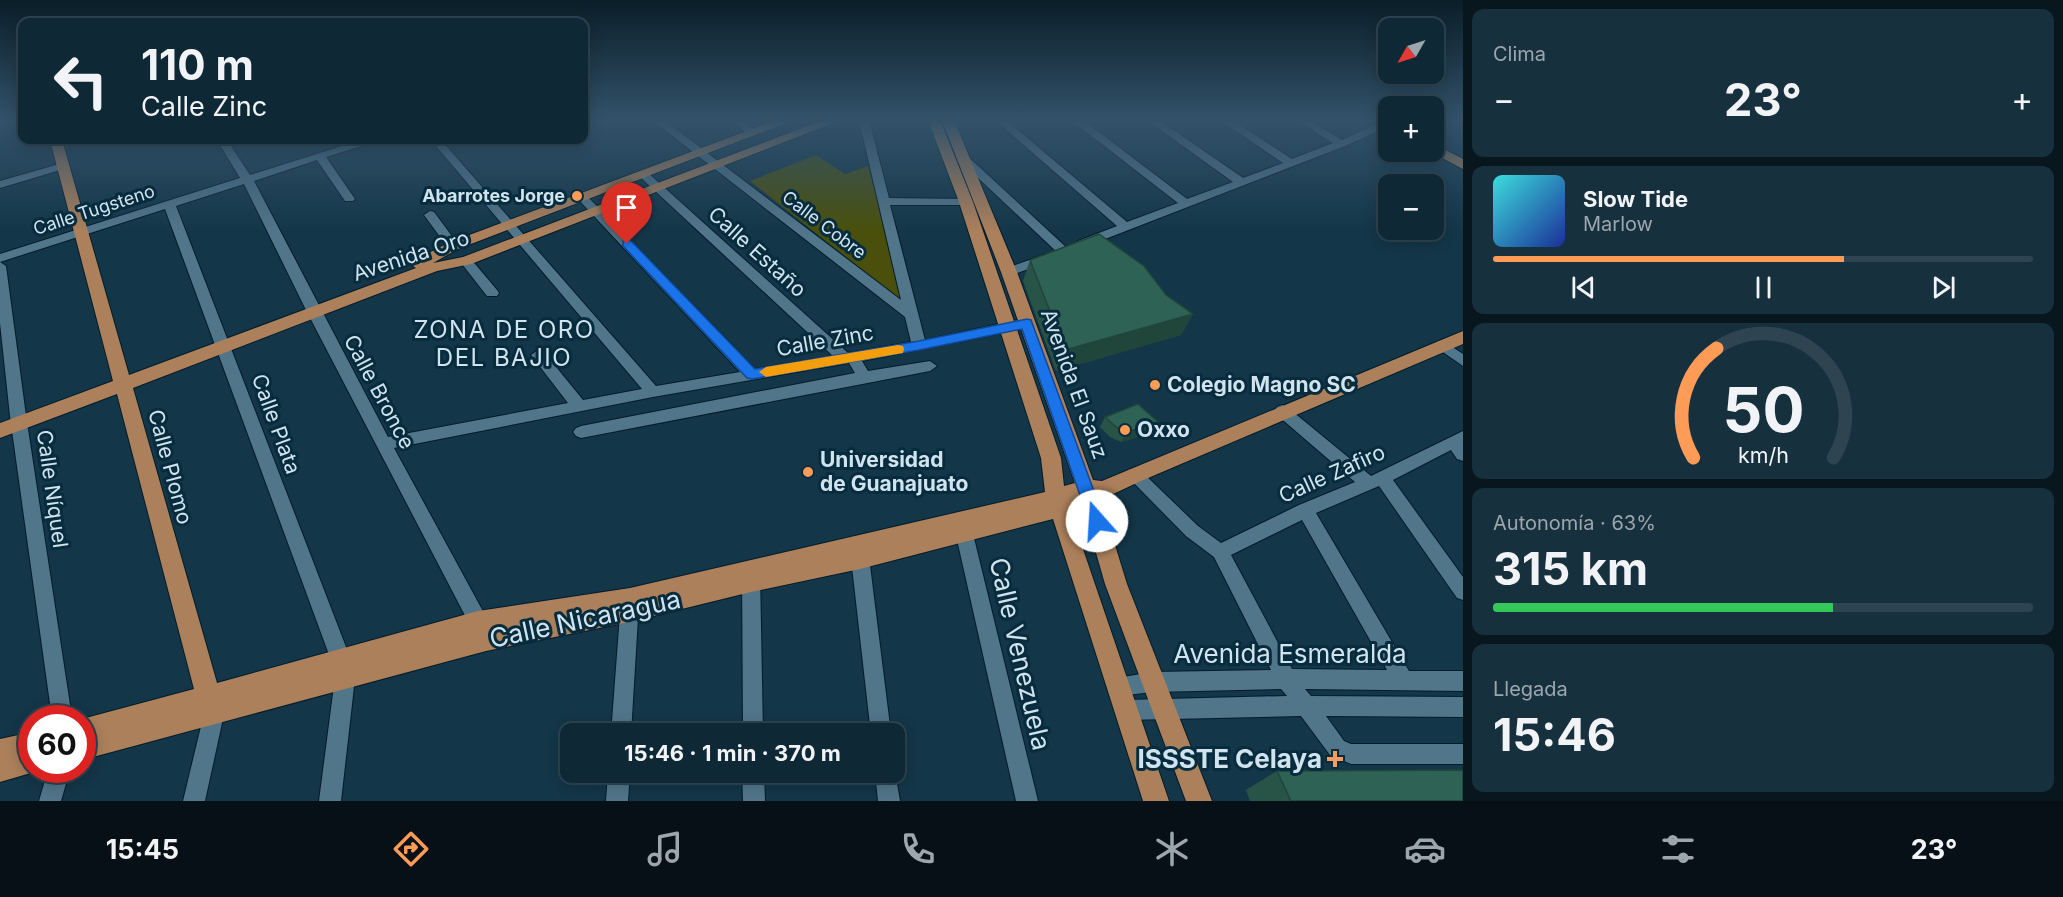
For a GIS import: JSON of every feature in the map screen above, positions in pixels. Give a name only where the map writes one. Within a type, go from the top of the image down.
[{"type":"main road","name":"Calle Plomo","points":[[61,157],[211,706]]},
{"type":"main road","name":"Avenida Oro","points":[[0,431],[19,420],[312,308],[429,260],[453,246],[687,157]]},
{"type":"main road","name":"Avenida Oro","points":[[312,308],[434,267],[466,261],[737,157]]},
{"type":"main road","name":"Avenida El Sauz","points":[[949,157],[1018,325],[1093,493],[1116,584],[1198,801]]},
{"type":"main road","name":"Avenida El Sauz","points":[[962,157],[1009,272],[1018,325],[1051,458],[1057,502],[1156,801]]},
{"type":"main road","points":[[1450,157],[1463,165]]},
{"type":"main road","name":"Calle Nicaragua","points":[[343,669],[486,640],[1093,493],[1282,411],[1456,341]]},
{"type":"main road","name":"Avenida Oro","points":[[0,423],[19,420]]},
{"type":"main road","name":"Calle Nicaragua","points":[[96,743],[211,706],[343,669],[478,621],[629,605]]},
{"type":"main road","name":"Calle Nicaragua","points":[[96,729],[211,706]]},
{"type":"main road","points":[[0,752],[18,748]]},
{"type":"main road","points":[[0,770],[18,765]]},
{"type":"street","name":"Calle Bronce","points":[[234,157],[248,179],[312,308],[478,621]]},
{"type":"street","name":"Calle Tugsteno","points":[[0,258],[316,157]]},
{"type":"street","points":[[321,157],[350,199]]},
{"type":"street","points":[[451,157],[653,392]]},
{"type":"street","name":"Calle Cobre","points":[[704,157],[912,315]]},
{"type":"street","points":[[873,157],[919,346]]},
{"type":"street","points":[[962,157],[1063,251]]},
{"type":"street","points":[[1044,157],[1125,227]]},
{"type":"street","points":[[1125,157],[1185,203]]},
{"type":"street","points":[[1206,157],[1241,182]]},
{"type":"street","points":[[1283,157],[1292,163]]},
{"type":"street","points":[[1009,272],[1306,157]]},
{"type":"street","points":[[0,185],[63,166]]},
{"type":"street","name":"Calle Estaño","points":[[643,174],[849,358],[864,377]]},
{"type":"street","points":[[582,197],[752,375]]},
{"type":"street","points":[[884,201],[966,202]]},
{"type":"street","name":"Calle Plata","points":[[169,204],[223,342],[343,669]]},
{"type":"street","points":[[430,214],[453,246]]},
{"type":"street","points":[[466,261],[492,292]]},
{"type":"street","name":"Calle Níquel","points":[[0,266],[19,420],[60,705]]},
{"type":"street","name":"Calle Zinc","points":[[383,444],[653,392],[919,346],[1018,325]]},
{"type":"street","points":[[1456,341],[1463,361]]},
{"type":"street","points":[[538,355],[579,406]]},
{"type":"street","points":[[581,432],[930,366]]},
{"type":"street","points":[[1282,411],[1374,480],[1454,567],[1463,592]]},
{"type":"street","name":"Calle Zafiro","points":[[1220,552],[1305,510],[1459,445]]},
{"type":"street","points":[[1134,475],[1192,531],[1220,552],[1286,679],[1337,748],[1344,753],[1463,754]]},
{"type":"street","points":[[1305,510],[1402,680]]},
{"type":"street","name":"Calle Venezuela","points":[[960,527],[1027,801]]},
{"type":"street","points":[[859,551],[880,723]]},
{"type":"street","points":[[751,575],[753,723]]},
{"type":"street","points":[[622,723],[629,605]]},
{"type":"street","points":[[330,801],[343,669]]},
{"type":"street","name":"Avenida Esmeralda","points":[[1118,686],[1153,682],[1286,679],[1463,681]]},
{"type":"street","points":[[194,801],[211,706]]},
{"type":"street","points":[[1125,710],[1308,706],[1463,707]]},
{"type":"street","points":[[50,801],[55,783]]},
{"type":"street","points":[[617,801],[618,783]]},
{"type":"street","points":[[753,783],[753,801]]},
{"type":"street","points":[[887,783],[889,801]]},
{"type":"green space","points":[[810,157],[820,157],[845,174],[868,166],[908,306],[750,181]]},
{"type":"building","points":[[1099,234],[1144,266],[1166,295],[1193,314],[1065,350],[1030,260]]},
{"type":"building","points":[[1138,404],[1158,422],[1127,432],[1116,427],[1105,417]]},
{"type":"building","points":[[1463,770],[1463,801],[1291,801],[1277,771]]},
{"type":"slow traffic","points":[[766,372],[898,349]]},
{"type":"place","name":"Abarrotes Jorge","points":[[577,196]]},
{"type":"place","name":"Colegio Magno SC","points":[[1155,385]]},
{"type":"place","name":"Oxxo","points":[[1125,430]]},
{"type":"place","name":"Universidad de Guanajuato","points":[[808,472]]},
{"type":"place","name":"ISSSTE Celaya","points":[[1335,759]]},
{"type":"district","name":"ZONA DE ORO DEL BAJIO","points":[[504,344]]},
{"type":"route","points":[[627,244],[752,375],[919,346],[1027,323],[1097,521]]}]
